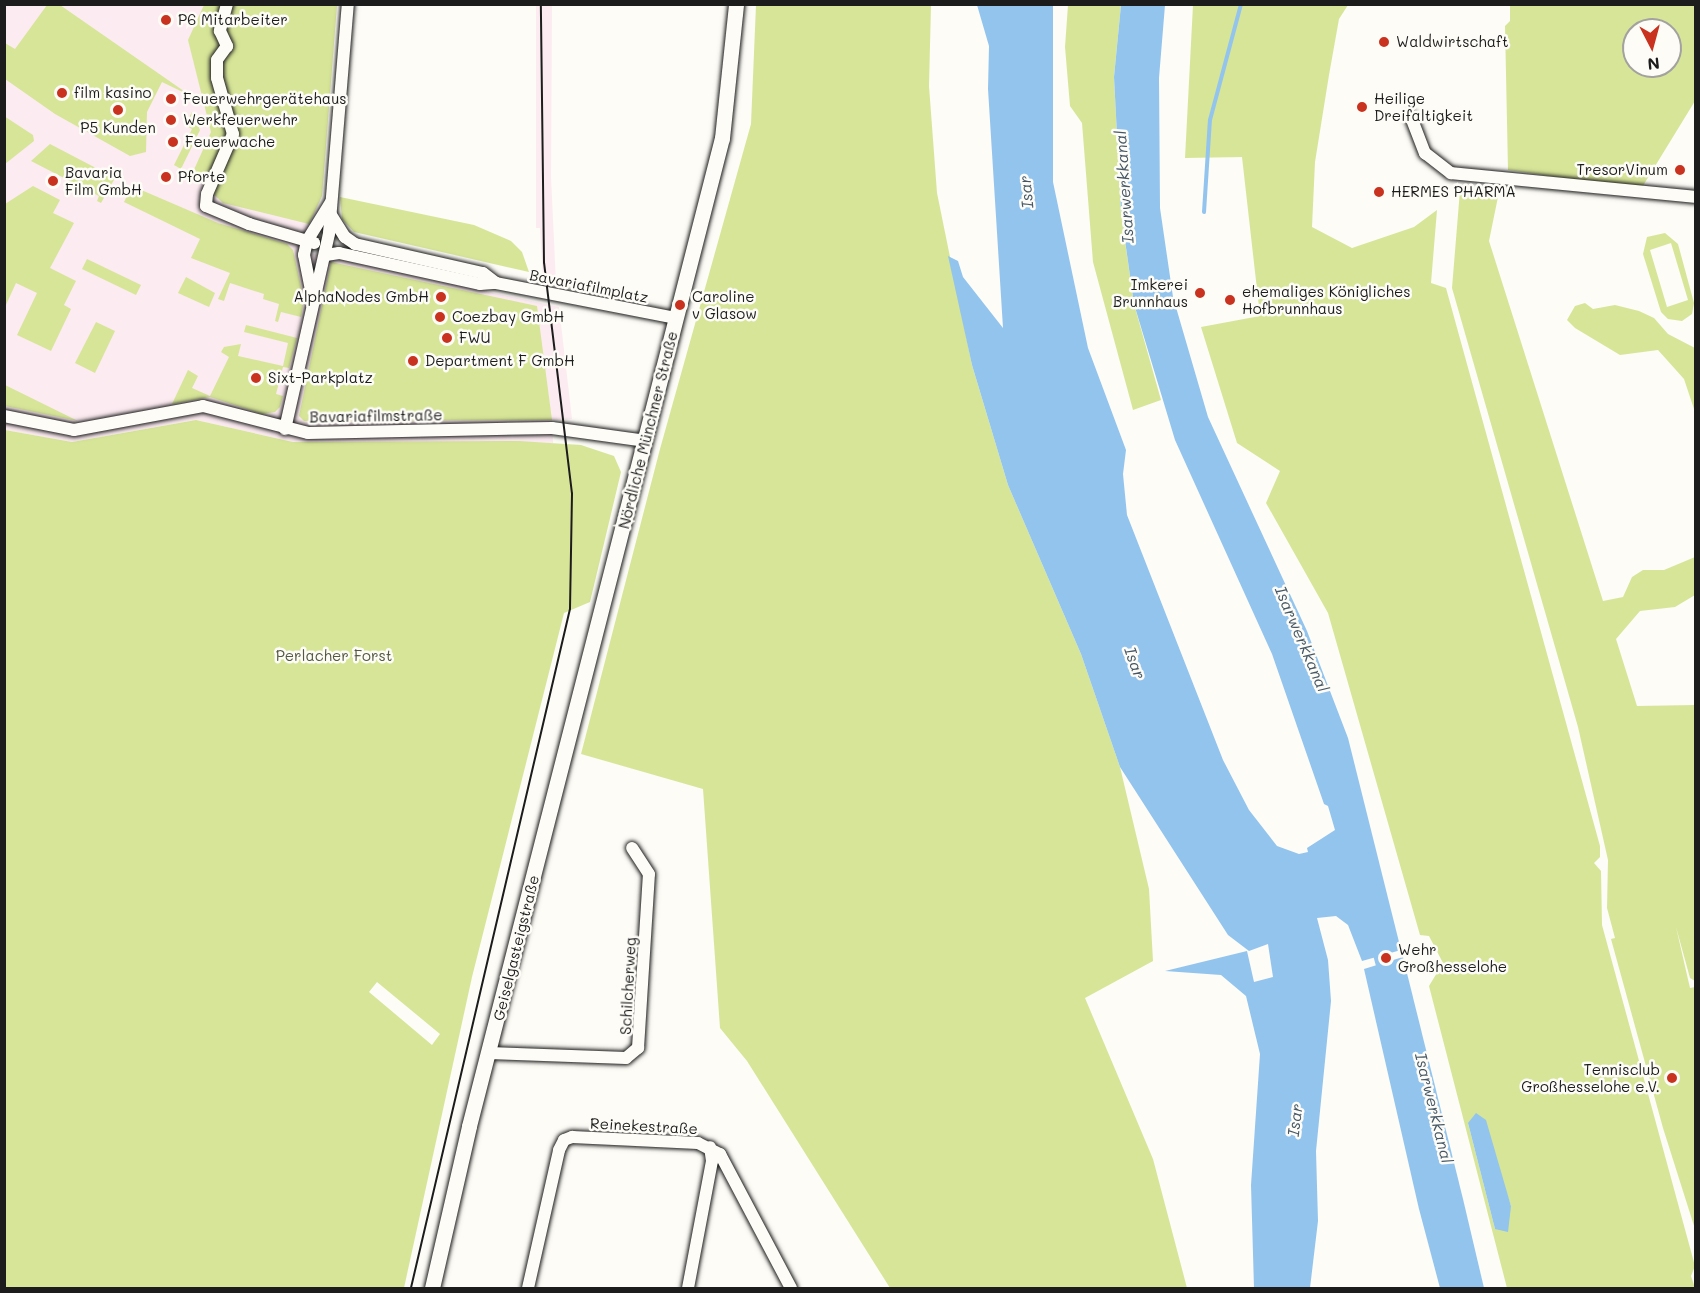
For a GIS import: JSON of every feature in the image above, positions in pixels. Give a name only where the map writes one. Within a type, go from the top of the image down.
[{"type":"main road","name":"Nördliche Münchner Straße","points":[[602,607],[722,138],[736,4]]},
{"type":"main road","name":"Geiselgasteigstraße","points":[[432,1288],[602,607]]},
{"type":"street","points":[[227,4],[220,31],[227,46],[217,60],[217,78],[233,134],[207,194],[206,206],[249,224],[311,242],[329,233]]},
{"type":"street","points":[[285,429],[318,281],[326,255],[348,4]]},
{"type":"street","points":[[1411,117],[1425,153],[1450,173],[1695,197]]},
{"type":"street","points":[[314,302],[305,269],[311,242],[332,201]]},
{"type":"street","name":"Bavariafilmplatz","points":[[331,215],[345,237],[354,244],[483,273],[496,284]]},
{"type":"street","points":[[311,242],[318,281]]},
{"type":"street","name":"Bavariafilmplatz","points":[[326,255],[339,253],[480,284],[496,284],[678,311]]},
{"type":"street","name":"Bavariafilmstraße","points":[[4,416],[74,430],[203,406],[285,429],[308,432],[552,428],[646,441]]},
{"type":"street","name":"Schilcherweg","points":[[489,1053],[626,1058],[638,1048],[649,874],[632,848]]},
{"type":"street","name":"Reinekestraße","points":[[528,1288],[564,1140],[572,1137],[698,1143],[710,1147],[729,1165],[791,1288]]},
{"type":"street","points":[[688,1288],[712,1161],[710,1147]]},
{"type":"shaded area","points":[[5,5],[337,5],[322,196],[300,251],[559,307],[572,419],[552,420],[553,443],[293,442],[196,420],[72,442],[5,430]]},
{"type":"shaded area","points":[[536,5],[552,5],[551,177],[556,284],[543,280],[540,228],[536,228]]},
{"type":"green space","points":[[47,5],[60,5],[191,96],[162,82],[147,112],[146,152],[130,156],[55,114],[5,79],[5,43],[15,49]]},
{"type":"green space","points":[[204,5],[337,5],[322,196],[309,224],[223,203],[192,174],[211,132],[188,40]]},
{"type":"green space","points":[[756,5],[931,5],[929,86],[937,193],[972,365],[1008,485],[1081,654],[1120,767],[1149,889],[1153,961],[1085,998],[1153,1159],[1187,1288],[890,1288],[747,1061],[720,1028],[703,789],[581,754],[660,449],[751,124]]},
{"type":"green space","points":[[1068,5],[1121,5],[1114,77],[1121,213],[1134,304],[1161,400],[1133,410],[1093,262],[1082,123],[1070,106],[1065,47]]},
{"type":"green space","points":[[1193,5],[1348,5],[1339,19],[1329,75],[1315,162],[1312,227],[1352,248],[1414,227],[1437,210],[1431,283],[1446,288],[1600,846],[1600,857],[1594,863],[1601,871],[1602,925],[1695,1266],[1691,1276],[1695,1288],[1507,1288],[1429,986],[1443,963],[1429,936],[1420,935],[1328,613],[1266,503],[1280,471],[1237,443],[1201,327],[1260,316],[1242,157],[1185,158]],"holes":[[[1468,1123],[1499,1171],[1511,1206],[1495,1229]]]},
{"type":"green space","points":[[1510,5],[1695,5],[1695,101],[1641,189],[1508,170],[1505,26],[1510,21]]},
{"type":"green space","points":[[192,112],[200,130],[181,169],[174,165],[192,129],[185,125]]},
{"type":"green space","points":[[4,116],[33,135],[34,141],[5,164]]},
{"type":"green space","points":[[50,144],[115,178],[101,203],[97,201],[99,196],[31,161]]},
{"type":"green space","points":[[33,186],[60,200],[53,213],[74,223],[50,268],[76,281],[64,305],[71,309],[51,351],[17,335],[37,293],[16,283],[5,307],[5,204]]},
{"type":"green space","points":[[132,186],[218,223],[287,244],[293,250],[304,300],[301,317],[281,312],[278,322],[275,321],[279,304],[263,299],[264,294],[230,283],[224,301],[218,299],[230,273],[191,258],[200,239],[124,202]]},
{"type":"green space","points":[[1460,190],[1499,192],[1489,241],[1603,601],[1623,597],[1632,577],[1643,570],[1664,570],[1695,557],[1695,595],[1675,607],[1640,611],[1616,639],[1637,706],[1695,705],[1695,981],[1690,978],[1676,927],[1690,988],[1695,987],[1695,1229],[1663,1128],[1611,939],[1615,938],[1607,908],[1608,860],[1578,727],[1452,288]]},
{"type":"green space","points":[[340,197],[474,225],[511,241],[522,252],[529,272],[354,232],[342,219]]},
{"type":"green space","points":[[1665,233],[1678,244],[1694,303],[1692,314],[1682,321],[1668,319],[1661,312],[1643,254],[1647,237]],"holes":[[[1671,243],[1688,300],[1667,307],[1650,250]]]},
{"type":"green space","points":[[87,259],[141,285],[136,295],[82,269]]},
{"type":"green space","points":[[331,262],[537,306],[552,420],[304,421],[299,416]]},
{"type":"green space","points":[[186,277],[215,293],[209,307],[178,293]]},
{"type":"green space","points":[[1585,303],[1593,309],[1615,305],[1639,311],[1654,318],[1668,334],[1695,348],[1695,412],[1684,379],[1658,350],[1620,355],[1575,328],[1567,320],[1575,306]]},
{"type":"green space","points":[[96,322],[115,331],[95,373],[75,363]]},
{"type":"green space","points":[[246,325],[297,338],[289,368],[283,367],[276,394],[283,396],[280,407],[275,412],[262,414],[210,397],[172,404],[188,370],[198,376],[192,388],[210,396],[229,357],[221,352],[224,347],[241,344],[238,356],[283,366],[288,343],[244,332]]},
{"type":"green space","points":[[5,385],[78,421],[5,406]]},
{"type":"green space","name":"Perlacher Forst","points":[[196,420],[293,442],[519,441],[581,445],[614,456],[621,472],[590,602],[564,613],[472,977],[404,1288],[5,1288],[5,430],[72,442]],"holes":[[[377,982],[440,1034],[432,1045],[369,992]]]},
{"type":"water","name":"Isar","points":[[977,5],[1053,5],[1053,182],[1088,348],[1126,450],[1123,474],[1127,515],[1223,760],[1249,810],[1277,846],[1299,854],[1308,852],[1307,848],[1335,830],[1328,806],[1324,804],[1272,654],[1175,440],[1134,304],[1121,212],[1114,77],[1121,5],[1165,5],[1159,78],[1160,208],[1173,297],[1208,417],[1307,631],[1348,738],[1401,950],[1362,961],[1348,925],[1336,916],[1317,918],[1328,960],[1331,1001],[1316,1151],[1318,1221],[1310,1288],[1254,1288],[1251,1185],[1260,1054],[1246,996],[1221,975],[1165,971],[1247,951],[1254,982],[1273,977],[1268,944],[1249,951],[1228,935],[1120,767],[1081,654],[1008,485],[972,365],[948,256],[958,261],[963,277],[1003,328],[988,89],[989,46]]},
{"type":"water","points":[[1403,957],[1484,1288],[1440,1288],[1419,1209],[1364,969]]},
{"type":"water","points":[[1476,1113],[1486,1120],[1511,1206],[1508,1232],[1495,1229],[1468,1123]]},
{"type":"waterway","points":[[1204,212],[1210,120],[1241,4]]},
{"type":"waterway","name":"Isarwerkkanal","points":[[1376,943],[1386,981]]},
{"type":"tram line","points":[[411,1288],[570,609],[572,494],[544,263],[541,4]]},
{"type":"place","name":"P6 Mitarbeiter","points":[[166,20]]},
{"type":"place","name":"Waldwirtschaft","points":[[1384,42]]},
{"type":"place","name":"film kasino","points":[[62,93]]},
{"type":"place","name":"Feuerwehrgerätehaus","points":[[171,99]]},
{"type":"place","name":"Heilige Dreifaltigkeit","points":[[1362,107]]},
{"type":"place","name":"P5 Kunden","points":[[118,110]]},
{"type":"place","name":"Werkfeuerwehr","points":[[171,120]]},
{"type":"place","name":"Feuerwache","points":[[173,142]]},
{"type":"place","name":"TresorVinum","points":[[1680,170]]},
{"type":"place","name":"Pforte","points":[[166,177]]},
{"type":"place","name":"Bavaria Film GmbH","points":[[53,181]]},
{"type":"place","name":"HERMES PHARMA","points":[[1379,192]]},
{"type":"place","name":"Imkerei Brunnhaus","points":[[1200,293]]},
{"type":"place","name":"AlphaNodes GmbH","points":[[441,297]]},
{"type":"place","name":"ehemaliges Königliches Hofbrunnhaus","points":[[1230,300]]},
{"type":"place","name":"Caroline v Glasow","points":[[680,305]]},
{"type":"place","name":"Coezbay GmbH","points":[[440,317]]},
{"type":"place","name":"FWU","points":[[447,338]]},
{"type":"place","name":"Department F GmbH","points":[[413,361]]},
{"type":"place","name":"Sixt-Parkplatz","points":[[256,378]]},
{"type":"place","name":"Wehr Großhesselohe","points":[[1386,958]]},
{"type":"place","name":"Tennisclub Großhesselohe e.V.","points":[[1672,1078]]}]
